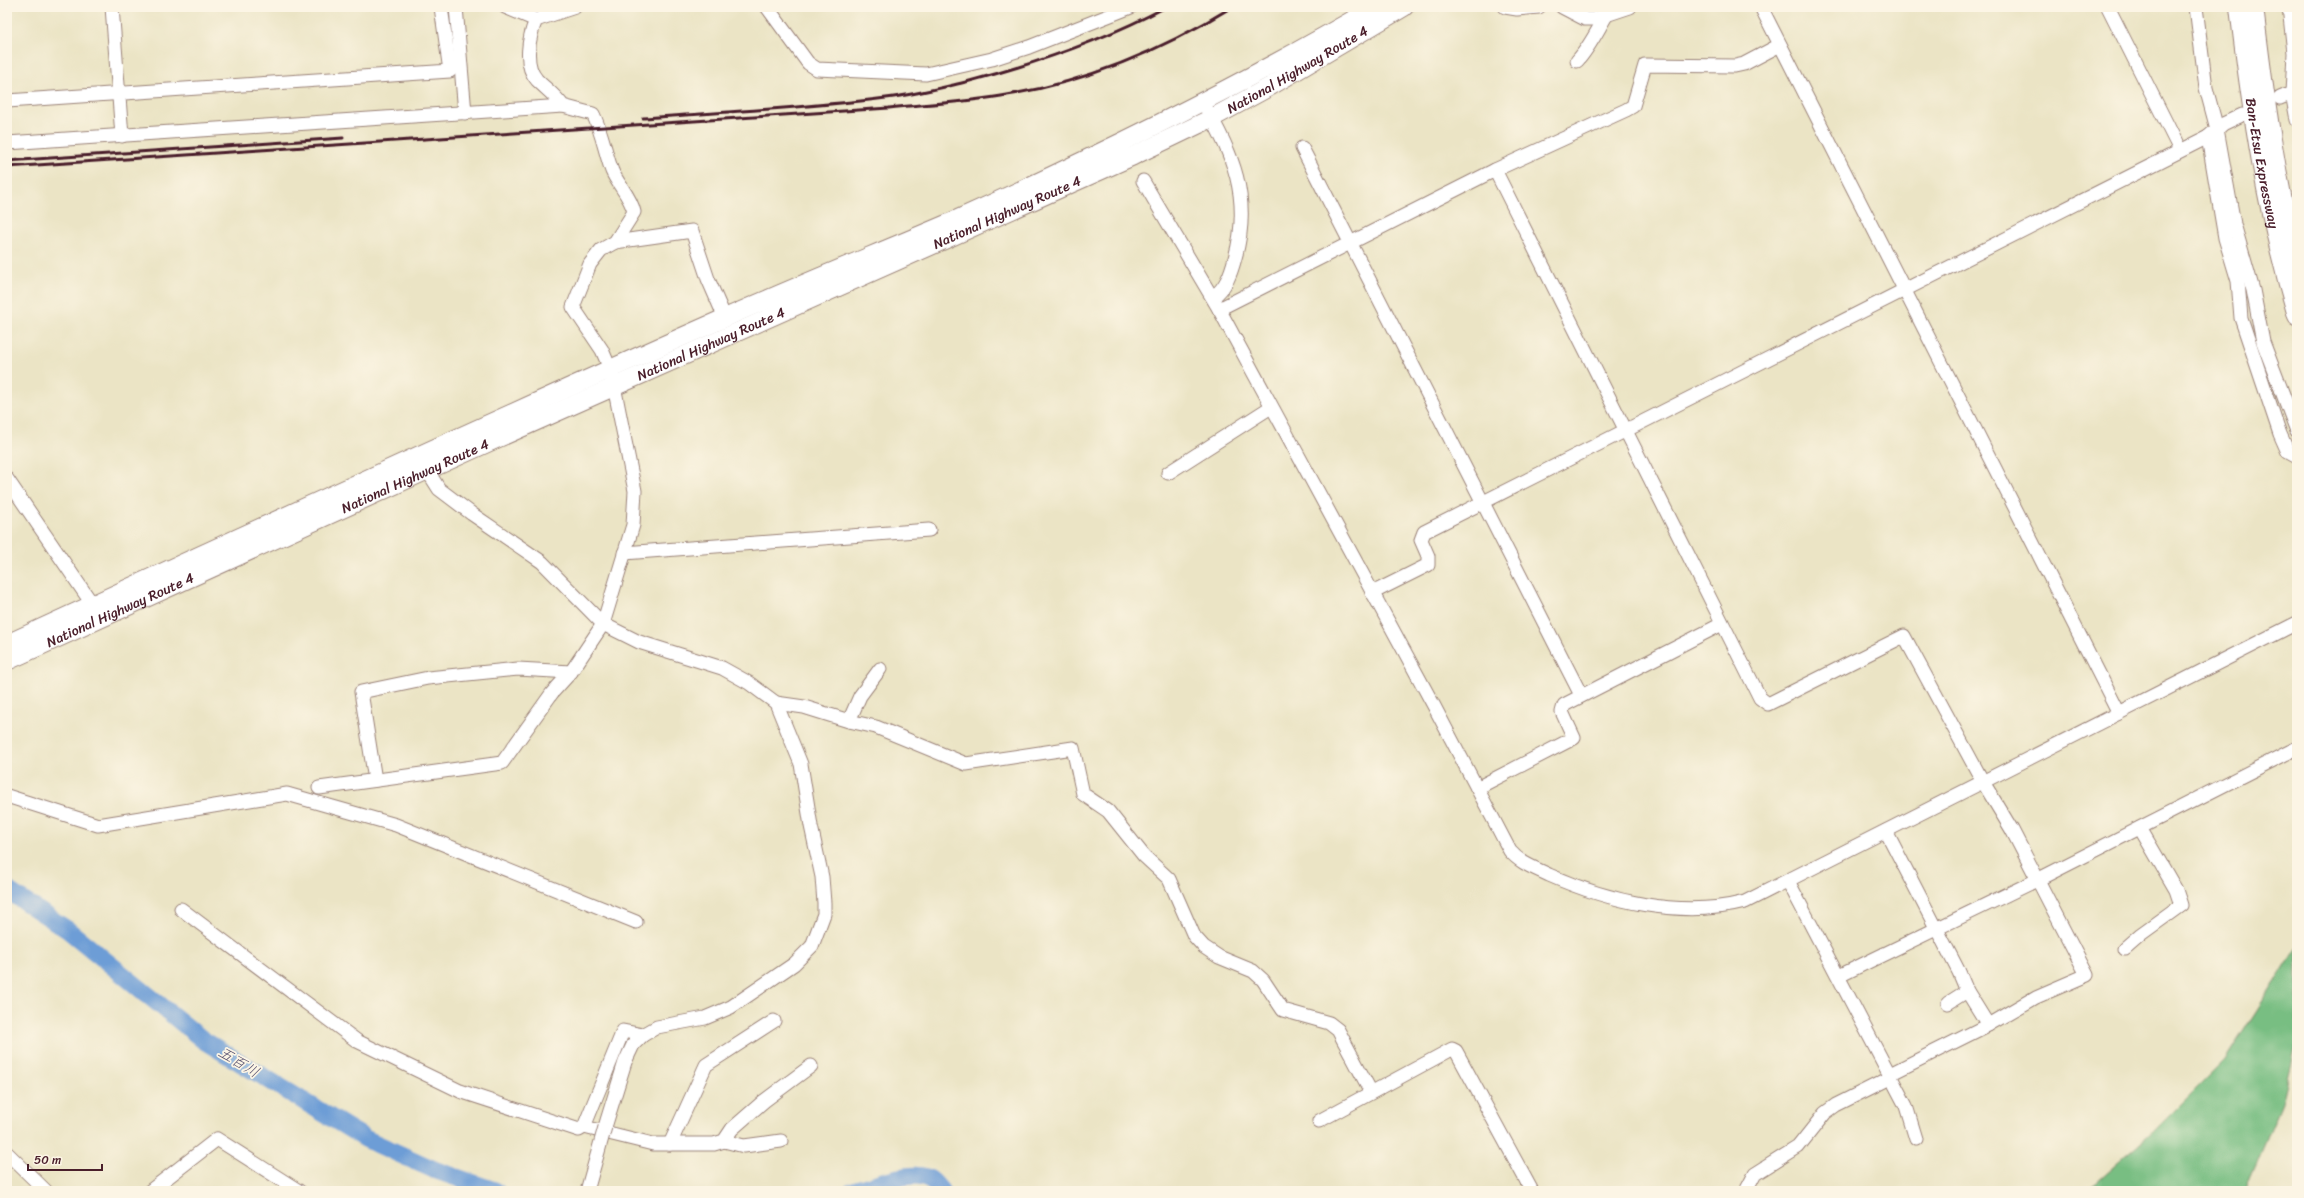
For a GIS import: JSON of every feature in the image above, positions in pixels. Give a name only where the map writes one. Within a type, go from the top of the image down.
[{"type":"highway","name":"National Highway Route 4","points":[[7,644],[97,611],[428,470],[613,379],[725,318],[963,216],[1111,147],[1319,40],[1375,7]]},
{"type":"highway","name":"National Highway Route 4","points":[[7,661],[97,611],[613,379],[1047,196],[1212,118],[1321,57],[1404,7]]},
{"type":"highway","name":"Ban-Etsu Expressway","points":[[2239,7],[2250,103],[2265,186],[2277,243],[2297,316]]},
{"type":"highway","name":"Ban-Etsu Expressway","points":[[2254,7],[2265,98],[2278,179],[2297,263]]},
{"type":"street","points":[[112,7],[122,136]]},
{"type":"street","points":[[441,7],[465,113]]},
{"type":"street","points":[[456,7],[456,70]]},
{"type":"street","points":[[505,7],[536,20],[576,7]]},
{"type":"street","points":[[767,7],[808,63],[817,69],[926,74],[992,59],[1029,47],[1131,7]]},
{"type":"street","points":[[1505,7],[1517,9],[1539,7]]},
{"type":"street","points":[[1562,7],[1585,19],[1594,19],[1606,16],[1630,7]]},
{"type":"street","points":[[1761,7],[2119,713]]},
{"type":"street","points":[[2108,7],[2180,150]]},
{"type":"street","points":[[2196,7],[2225,238],[2238,281],[2241,318],[2280,434],[2288,452],[2297,457]]},
{"type":"street","points":[[2288,7],[2294,54],[2292,92],[2297,120]]},
{"type":"street","points":[[1577,61],[1586,52],[1589,43],[1606,16]]},
{"type":"street","points":[[536,20],[530,42],[531,70],[536,79],[555,95],[563,106]]},
{"type":"street","points":[[1219,309],[1495,170],[1633,106],[1645,65],[1735,66],[1744,64],[1780,45]]},
{"type":"street","points":[[7,101],[456,70]]},
{"type":"street","points":[[2280,98],[2292,92]]},
{"type":"street","points":[[1202,101],[1230,152],[1242,199],[1243,220],[1232,272],[1222,289],[1213,297]]},
{"type":"street","points":[[7,143],[563,106],[594,114],[612,171],[619,186],[633,206],[634,212],[615,242]]},
{"type":"street","points":[[1372,593],[1428,565],[1428,556],[1421,540],[1424,532],[2180,150],[2242,116]]},
{"type":"street","points":[[2212,133],[2234,224],[2253,290],[2263,342],[2297,431]]},
{"type":"street","points":[[1302,148],[1484,502],[1581,695]]},
{"type":"street","points":[[1495,170],[1760,698],[1768,704],[1904,636],[1983,782],[2012,830],[2087,975],[2036,997],[1988,1026],[1894,1072],[1890,1078],[1836,1105],[1826,1113],[1798,1147],[1755,1174],[1746,1191]]},
{"type":"street","points":[[1143,181],[1213,297],[1510,851],[1519,860],[1572,884],[1622,901],[1678,907],[1717,908],[1745,902],[2297,623]]},
{"type":"street","points":[[319,788],[488,767],[502,763],[552,693],[570,672],[603,624],[633,526],[636,491],[613,379],[602,350],[573,307],[590,264],[601,250],[615,242],[692,231],[708,279],[725,318]]},
{"type":"street","points":[[1168,473],[1271,407]]},
{"type":"street","points":[[428,470],[439,489],[472,514],[542,562],[603,624],[639,642],[722,668],[749,683],[776,703],[804,707],[849,721],[876,727],[966,764],[1073,748],[1083,794],[1108,811],[1144,856],[1169,879],[1194,936],[1210,952],[1253,971],[1263,980],[1283,1010],[1329,1023],[1338,1030],[1371,1092]]},
{"type":"street","points":[[7,479],[97,611]]},
{"type":"street","points":[[624,554],[929,530]]},
{"type":"street","points":[[1477,788],[1574,738],[1562,709],[1564,705],[1722,624]]},
{"type":"street","points":[[375,780],[361,692],[428,678],[518,669],[570,672]]},
{"type":"street","points":[[849,721],[860,696],[880,669]]},
{"type":"street","points":[[587,1191],[625,1062],[633,1045],[643,1034],[657,1027],[705,1018],[730,1007],[794,964],[812,946],[819,929],[824,909],[822,877],[811,826],[801,764],[776,703]]},
{"type":"street","points":[[1839,976],[2037,880],[2297,748]]},
{"type":"street","points":[[7,796],[98,826],[287,794],[396,825],[636,922]]},
{"type":"street","points":[[2125,948],[2141,934],[2181,905],[2176,890],[2140,828]]},
{"type":"street","points":[[1886,831],[1937,929],[1967,991],[1988,1026]]},
{"type":"street","points":[[1788,881],[1906,1106],[1916,1139]]},
{"type":"street","points":[[181,909],[310,1008],[357,1041],[383,1055],[460,1091],[579,1130],[584,1127],[623,1031],[643,1034]]},
{"type":"street","points":[[1948,1003],[1967,991]]},
{"type":"street","points":[[670,1144],[706,1065],[774,1021]]},
{"type":"street","points":[[1319,1121],[1452,1049],[1456,1050],[1532,1191]]},
{"type":"street","points":[[724,1141],[732,1129],[764,1101],[811,1066]]},
{"type":"street","points":[[584,1127],[653,1144],[701,1146],[724,1141],[744,1146],[781,1141]]},
{"type":"street","points":[[150,1191],[217,1139],[299,1191]]},
{"type":"street","points":[[7,1153],[46,1191]]},
{"type":"green space","points":[[2297,947],[2297,1042],[2282,1103],[2245,1191],[2083,1191],[2096,1182],[2153,1132],[2225,1060]]},
{"type":"waterway","name":"五百川","points":[[7,890],[68,930],[203,1040],[366,1139],[435,1170],[496,1191]]},
{"type":"waterway","name":"五百川","points":[[852,1191],[899,1177],[909,1176],[925,1177],[930,1179],[941,1191]]},
{"type":"railway","points":[[643,118],[765,110],[896,97],[926,91],[992,75],[1043,59],[1117,31],[1166,7]]},
{"type":"railway","points":[[7,167],[948,103],[1007,95],[1037,89],[1095,73],[1124,62],[1179,37],[1232,7]]},
{"type":"railway","points":[[7,161],[343,138]]}]
